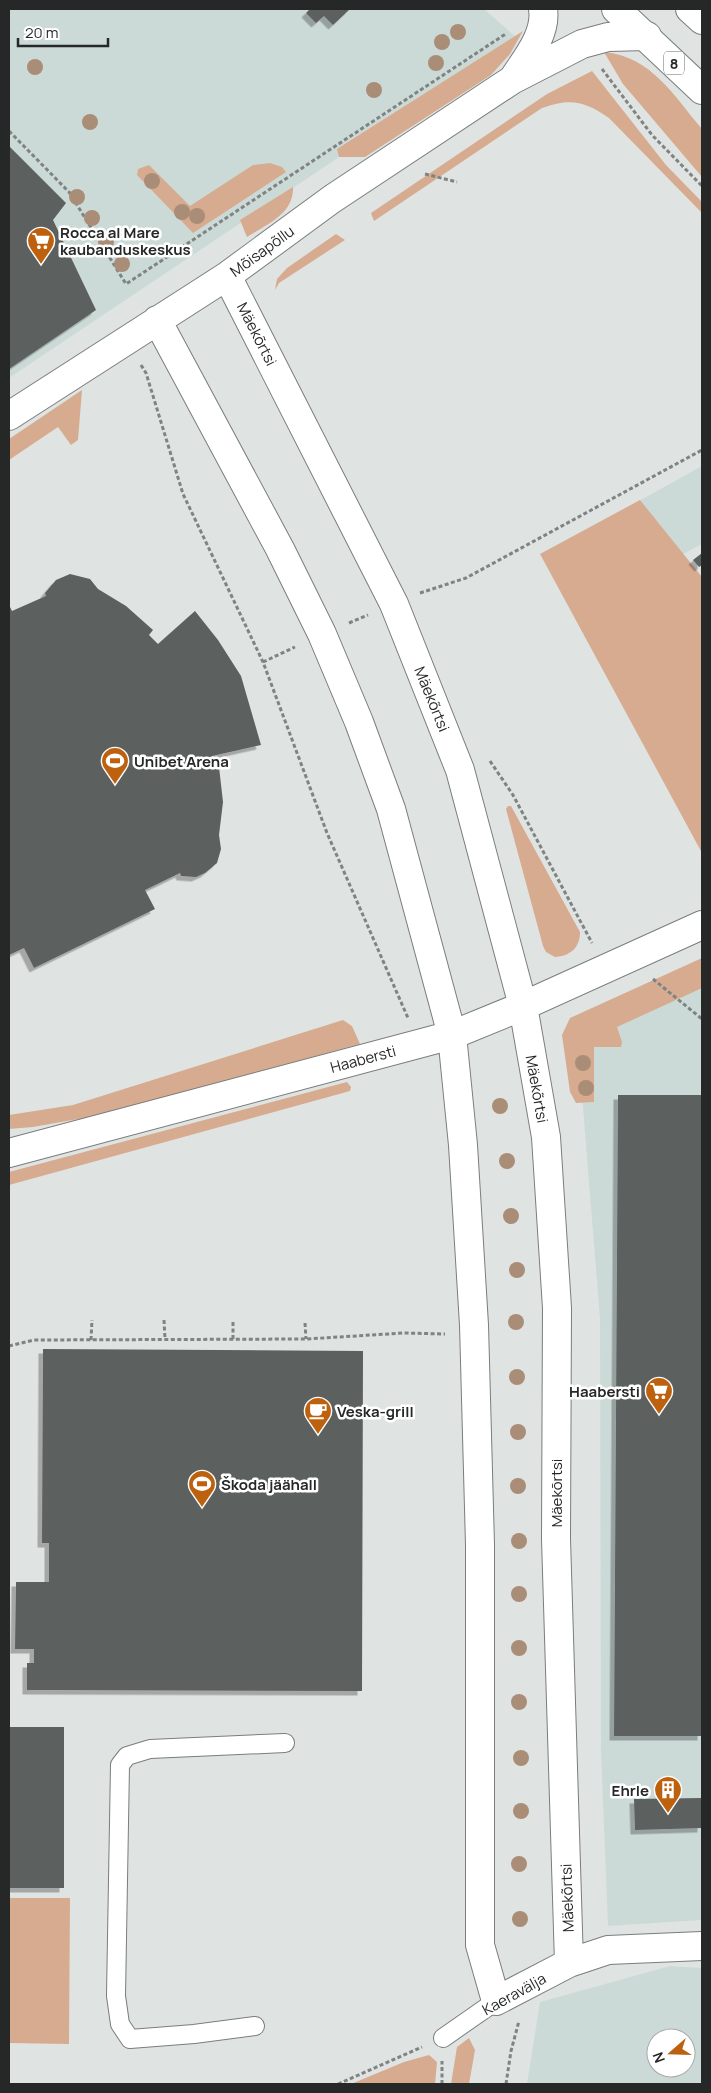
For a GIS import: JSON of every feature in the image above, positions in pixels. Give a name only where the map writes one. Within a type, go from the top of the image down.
[{"type":"street","name":"Mõisapõllu","points":[[512,80],[536,44],[544,15],[543,9]]},
{"type":"street","name":"8","points":[[616,9],[647,36],[702,90]]},
{"type":"street","points":[[690,9],[702,20]]},
{"type":"street","name":"Mõisapõllu","points":[[9,416],[227,276],[332,199],[512,80],[582,44],[608,37],[647,36]]},
{"type":"street","name":"Mäekõrtsi","points":[[227,276],[394,604],[460,770],[523,1006],[546,1137],[557,1308],[556,1539],[569,1963]]},
{"type":"street","points":[[157,320],[280,549],[322,634],[359,722],[390,809],[452,1035],[463,1145],[474,1325],[480,1554],[480,1945],[496,2001]]},
{"type":"street","name":"Haabersti","points":[[9,1153],[452,1035],[523,1006],[702,925]]},
{"type":"street","name":"Kaeravälja","points":[[496,2001],[569,1963],[608,1950],[702,1946]]},
{"type":"lane","points":[[255,2026],[194,2034],[130,2039],[120,2024],[116,1996],[120,1765],[127,1756],[150,1749],[286,1743]]},
{"type":"lane","name":"Kaeravälja","points":[[442,2038],[496,2001]]},
{"type":"path","points":[[9,131],[69,192],[126,284],[510,31]]},
{"type":"path","points":[[597,61],[652,135],[702,186]]},
{"type":"path","points":[[428,167],[419,172],[457,182]]},
{"type":"path","points":[[125,340],[146,373],[183,494],[262,662],[327,832],[420,1043]]},
{"type":"path","points":[[262,662],[414,594],[466,578],[702,450]]},
{"type":"path","points":[[490,769],[488,760],[512,795],[580,918],[595,951]]},
{"type":"path","points":[[647,974],[702,1018]]},
{"type":"path","points":[[91,1340],[92,1320]]},
{"type":"path","points":[[164,1320],[165,1339]]},
{"type":"path","points":[[233,1322],[233,1339]]},
{"type":"path","points":[[305,1323],[306,1339]]},
{"type":"path","points":[[9,1346],[34,1340],[306,1339],[404,1334],[454,1334]]},
{"type":"path","points":[[506,2084],[511,2051],[519,2021],[525,2016]]},
{"type":"path","points":[[338,2084],[442,2038]]},
{"type":"shaded area","points":[[9,9],[484,9],[517,38],[9,378]]},
{"type":"shaded area","points":[[523,31],[510,54],[491,75],[365,157],[339,157],[337,149]]},
{"type":"shaded area","points":[[604,52],[621,55],[635,61],[648,70],[671,91],[702,129],[702,177],[623,84]]},
{"type":"shaded area","points":[[592,71],[666,165],[702,202],[702,213],[609,118],[592,108],[569,102],[542,108],[374,221],[371,213],[547,94]]},
{"type":"shaded area","points":[[270,163],[282,167],[286,172],[193,233],[137,175],[138,169],[149,165],[190,206],[253,165]]},
{"type":"shaded area","points":[[293,187],[289,204],[284,211],[271,223],[247,237],[240,220]]},
{"type":"shaded area","points":[[336,234],[345,240],[279,283],[275,290],[277,279],[287,268]]},
{"type":"shaded area","points":[[82,390],[78,440],[71,445],[58,427],[9,460],[9,439]]},
{"type":"shaded area","points":[[702,466],[702,544],[681,555],[637,502]]},
{"type":"shaded area","points":[[640,500],[702,577],[702,853],[540,554]]},
{"type":"shaded area","points":[[508,806],[511,806],[580,932],[578,943],[570,953],[555,957],[546,952],[543,946],[506,809]]},
{"type":"shaded area","points":[[702,958],[702,988],[617,1027],[622,1042],[621,1047],[594,1047],[594,1102],[576,1103],[570,1092],[562,1035],[570,1018]]},
{"type":"shaded area","points":[[702,976],[702,1920],[608,1926],[601,1752],[600,1319],[577,1033]]},
{"type":"shaded area","points":[[343,1020],[352,1026],[360,1044],[101,1115],[33,1127],[9,1129],[9,1115],[73,1105]]},
{"type":"shaded area","points":[[347,1082],[351,1087],[350,1091],[9,1185],[9,1172]]},
{"type":"shaded area","points":[[9,1898],[70,1898],[69,2044],[9,2043]]},
{"type":"shaded area","points":[[670,1966],[702,1968],[702,2084],[527,2084],[540,2002]]},
{"type":"shaded area","points":[[469,2038],[475,2050],[469,2084],[451,2084],[457,2047]]},
{"type":"shaded area","points":[[429,2055],[437,2062],[435,2084],[351,2084],[404,2062]]},
{"type":"building","points":[[310,9],[350,9],[333,25],[324,16],[316,23],[306,13]]},
{"type":"building","name":"Rocca al Mare kaubanduskeskus","points":[[10,147],[66,203],[53,220],[96,310],[9,369]]},
{"type":"building","points":[[702,553],[702,565],[699,567],[693,560]]},
{"type":"building","name":"Unibet Arena","points":[[70,574],[90,579],[98,589],[126,606],[153,630],[149,635],[158,644],[195,611],[218,640],[241,676],[261,745],[212,756],[213,768],[219,767],[223,802],[219,835],[221,849],[217,863],[205,873],[196,877],[181,876],[180,873],[145,890],[155,909],[34,968],[24,948],[9,955],[9,605],[12,611],[46,596],[45,593],[56,580]]},
{"type":"building","name":"Haabersti","points":[[618,1095],[702,1095],[702,1736],[614,1736]]},
{"type":"building","name":"Škoda jäähall","points":[[43,1349],[363,1351],[362,1691],[27,1690],[27,1663],[34,1663],[34,1649],[15,1649],[16,1582],[49,1582],[49,1543],[42,1543]]},
{"type":"building","points":[[9,1727],[64,1727],[64,1888],[9,1888]]},
{"type":"building","name":"Ehrle","points":[[702,1798],[702,1828],[635,1830],[634,1799]]},
{"type":"place","name":"Rocca al Mare kaubanduskeskus","points":[[41,265]]},
{"type":"place","name":"Unibet Arena","points":[[115,785]]},
{"type":"place","name":"Haabersti","points":[[659,1415]]},
{"type":"place","name":"Veska-grill","points":[[318,1435]]},
{"type":"place","name":"Škoda jäähall","points":[[202,1508]]},
{"type":"place","name":"Ehrle","points":[[668,1814]]}]
